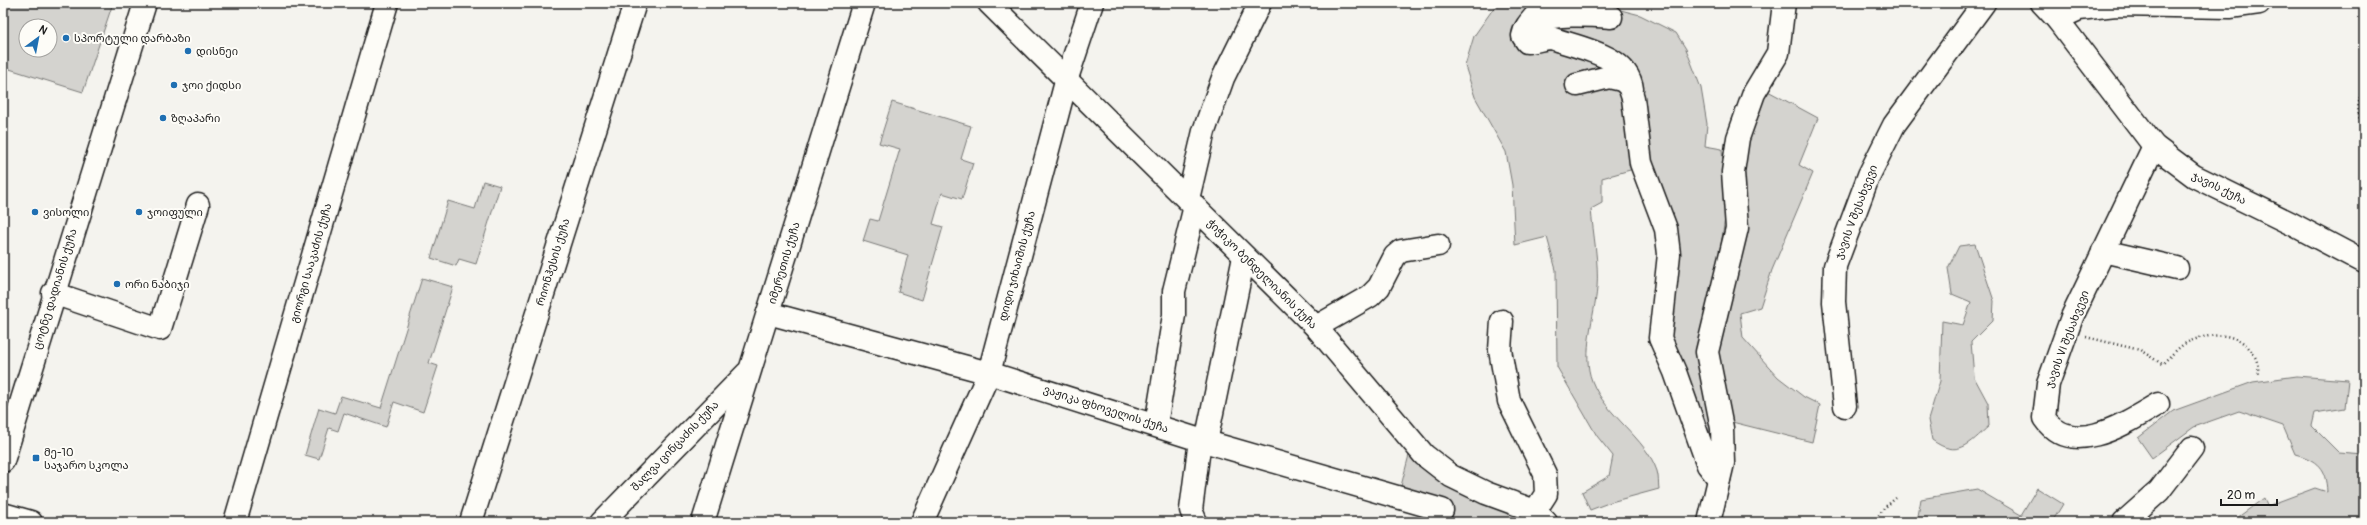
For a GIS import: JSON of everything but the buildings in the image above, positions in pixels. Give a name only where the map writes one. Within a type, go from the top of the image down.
[{"type":"street","name":"ცოტნე დადიანის ქუჩა","points":[[3,461],[145,3]]},
{"type":"street","name":"გიორგი სააკაძის ქუჩა","points":[[235,522],[387,3]]},
{"type":"street","name":"რიონჰესის ქუჩა","points":[[472,522],[635,3]]},
{"type":"street","name":"იმერეთის ქუჩა","points":[[703,522],[864,3]]},
{"type":"street","name":"ჭიჭიკო ბენდელიანის ქუჩა","points":[[989,3],[1067,78],[1244,258],[1316,327],[1424,455],[1451,476],[1541,516]]},
{"type":"street","name":"დიდი ჯიხაიშის ქუჩა","points":[[922,522],[989,373],[1067,78],[1092,3]]},
{"type":"street","points":[[1156,425],[1174,316],[1174,291],[1204,131],[1223,78],[1260,3]]},
{"type":"street","points":[[1709,522],[1723,463],[1722,428],[1707,352],[1737,228],[1733,172],[1738,138],[1754,93],[1778,53],[1784,3]]},
{"type":"street","name":"ჯავის V შესახვევი","points":[[1845,406],[1834,302],[1835,266],[1869,175],[1894,125],[1984,3]]},
{"type":"street","name":"ჯავის ქუჩა","points":[[2042,3],[2057,19],[2154,146],[2194,176],[2292,224],[2364,262]]},
{"type":"street","points":[[2057,19],[2079,8],[2116,5],[2230,5],[2259,3]]},
{"type":"street","points":[[1611,17],[1570,14],[1551,16],[1538,12],[1524,29],[1523,36],[1527,42],[1551,38],[1615,60],[1625,69],[1631,80],[1641,162],[1666,229],[1669,254],[1660,338],[1677,378],[1708,465],[1720,479]]},
{"type":"street","points":[[1577,85],[1609,77],[1622,80],[1629,86],[1634,98]]},
{"type":"street","name":"ჯავის VI შესახვევი","points":[[2154,146],[2103,251],[2066,333],[2048,384],[2044,418],[2051,429],[2066,437],[2090,436],[2113,430],[2158,404]]},
{"type":"street","points":[[54,293],[160,329],[198,205]]},
{"type":"street","points":[[1316,327],[1370,296],[1380,287],[1395,256],[1401,251],[1407,248],[1438,245]]},
{"type":"street","points":[[2103,251],[2177,268]]},
{"type":"street","points":[[1189,518],[1203,441],[1244,258]]},
{"type":"street","name":"ვაჟიკა ფხოველის ქუჩა","points":[[768,313],[989,373],[1203,441],[1442,510]]},
{"type":"street","points":[[1502,321],[1500,350],[1510,401],[1545,474],[1546,494],[1541,516]]},
{"type":"street","name":"შალვა ცინცაძის ქუჩა","points":[[602,522],[749,371]]},
{"type":"street","points":[[2124,522],[2159,491],[2192,448]]},
{"type":"street","points":[[3,514],[31,522]]},
{"type":"path","points":[[2364,86],[2357,109],[2360,122],[2364,128]]},
{"type":"path","points":[[2066,333],[2129,346],[2140,350],[2162,364],[2187,343],[2212,335],[2234,337],[2245,343],[2256,357],[2260,375]]},
{"type":"path","points":[[1874,522],[1884,508],[1896,498]]},
{"type":"shaded area","name":"სპორტული დარბაზი","points":[[3,3],[113,3],[83,92],[3,67]]},
{"type":"shaded area","points":[[1502,3],[1609,3],[1613,8],[1640,15],[1676,33],[1686,49],[1701,88],[1707,124],[1705,146],[1722,149],[1726,211],[1719,259],[1706,311],[1719,441],[1713,453],[1669,337],[1678,255],[1637,168],[1602,178],[1602,203],[1591,209],[1597,258],[1597,288],[1588,346],[1589,370],[1592,381],[1606,405],[1635,437],[1652,459],[1658,473],[1659,489],[1611,502],[1590,510],[1582,492],[1609,476],[1613,456],[1597,436],[1557,367],[1556,270],[1547,237],[1515,245],[1512,185],[1506,152],[1475,97],[1465,66],[1474,36],[1493,9]]},
{"type":"shaded area","points":[[1766,90],[1818,118],[1799,165],[1813,173],[1772,270],[1760,307],[1740,313],[1743,338],[1778,377],[1804,397],[1820,405],[1812,442],[1732,422],[1714,346],[1741,155]]},
{"type":"shaded area","points":[[892,102],[971,126],[961,159],[973,163],[962,199],[942,193],[933,224],[943,227],[922,300],[898,292],[908,255],[863,241],[870,219],[878,221],[900,149],[879,143]]},
{"type":"shaded area","points":[[483,181],[500,186],[476,264],[459,259],[456,266],[431,258],[448,201],[475,209]]},
{"type":"shaded area","points":[[1975,244],[1994,301],[1993,320],[1971,342],[1974,377],[1988,403],[1989,426],[1969,443],[1956,449],[1941,446],[1932,440],[1928,420],[1940,381],[1942,321],[1963,325],[1971,302],[1952,294],[1948,268],[1959,246]]},
{"type":"shaded area","points":[[422,278],[453,287],[429,363],[438,366],[423,412],[394,402],[386,427],[344,413],[338,431],[329,428],[319,459],[305,455],[319,408],[335,413],[341,396],[381,408]]},
{"type":"shaded area","points":[[2297,376],[2348,380],[2345,408],[2315,413],[2312,426],[2339,453],[2364,455],[2364,522],[2235,522],[2237,518],[2264,498],[2267,506],[2315,488],[2327,492],[2325,477],[2319,466],[2315,462],[2303,456],[2295,454],[2283,426],[2239,411],[2194,427],[2152,458],[2138,438],[2173,411],[2253,382]]},
{"type":"shaded area","points":[[1411,447],[1536,522],[1420,522],[1419,513],[1400,490]]},
{"type":"shaded area","points":[[2037,488],[2063,504],[2052,522],[1917,522],[1921,499],[1977,489],[2021,515]]},
{"type":"place","name":"სპორტული დარბაზი","points":[[66,38]]},
{"type":"place","name":"დისნეი","points":[[188,51]]},
{"type":"place","name":"ჯოი ქიდსი","points":[[174,85]]},
{"type":"place","name":"ზღაპარი","points":[[163,118]]},
{"type":"place","name":"ვისოლი","points":[[35,212]]},
{"type":"place","name":"ჯოიფული","points":[[139,212]]},
{"type":"place","name":"ორი ნაბიჯი","points":[[117,284]]},
{"type":"place","name":"მე-10 საჯარო სკოლა","points":[[36,458]]}]
